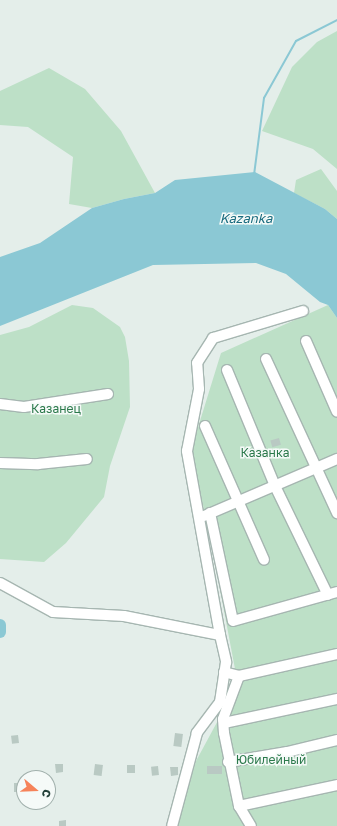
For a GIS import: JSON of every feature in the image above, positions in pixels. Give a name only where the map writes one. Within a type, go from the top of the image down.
[{"type":"lane","points":[[172,826],[197,733],[220,702],[226,662],[187,451],[199,389],[198,362],[213,338],[303,311]]},
{"type":"lane","points":[[306,341],[337,412]]},
{"type":"lane","points":[[266,359],[315,469],[337,513]]},
{"type":"lane","points":[[210,513],[233,622],[333,593],[275,486],[228,370]]},
{"type":"lane","points":[[0,404],[24,407],[108,394]]},
{"type":"lane","points":[[205,426],[236,500],[264,560]]},
{"type":"lane","points":[[0,463],[38,464],[88,459]]},
{"type":"lane","points":[[199,518],[236,500],[275,486],[337,459]]},
{"type":"lane","points":[[0,583],[53,612],[124,616],[220,635]]},
{"type":"lane","points":[[224,672],[239,676],[337,654]]},
{"type":"lane","points":[[239,676],[224,723],[228,762],[239,806],[250,826]]},
{"type":"lane","points":[[224,723],[337,699]]},
{"type":"lane","points":[[228,762],[287,752],[337,740]]},
{"type":"lane","points":[[239,806],[337,785]]},
{"type":"green space","points":[[337,31],[337,169],[313,149],[262,131],[292,67],[317,42]]},
{"type":"green space","points":[[49,68],[85,89],[121,131],[155,193],[124,199],[92,208],[69,204],[73,157],[28,127],[0,125],[0,91]]},
{"type":"green space","points":[[321,169],[337,191],[337,219],[325,209],[294,193],[296,180]]},
{"type":"green space","name":"Казанец","points":[[72,305],[93,308],[120,327],[125,337],[129,361],[130,407],[110,466],[104,497],[66,543],[44,562],[0,559],[0,335],[29,327]]},
{"type":"green space","name":"Казанка","points":[[328,305],[337,318],[337,653],[239,673],[235,669],[211,542],[191,450],[221,353]]},
{"type":"green space","name":"Юбилейный","points":[[337,656],[337,826],[177,826],[196,761],[222,713],[237,676]]},
{"type":"water","name":"Kazanka","points":[[255,172],[325,209],[337,219],[337,318],[328,305],[320,302],[286,274],[256,263],[153,265],[0,326],[0,257],[40,243],[92,208],[124,199],[155,193],[175,180]]},
{"type":"building","points":[[279,438],[281,445],[272,447],[270,440]]},
{"type":"building","points":[[175,733],[183,734],[181,747],[173,746]]},
{"type":"building","points":[[18,735],[19,743],[12,744],[11,736]]},
{"type":"building","points":[[55,764],[63,764],[63,772],[56,773]]},
{"type":"building","points":[[95,764],[103,765],[102,776],[94,775]]},
{"type":"building","points":[[127,765],[135,765],[135,773],[127,773]]},
{"type":"building","points":[[158,766],[159,775],[152,776],[151,767]]},
{"type":"building","points":[[207,766],[222,766],[222,774],[207,774]]},
{"type":"building","points":[[170,767],[178,767],[178,775],[171,776]]},
{"type":"building","points":[[14,783],[16,783],[16,792],[14,792]]},
{"type":"building","points":[[66,820],[66,826],[59,826],[59,821]]},
{"type":"waterway","points":[[254,175],[264,98],[296,41],[337,20]]},
{"type":"waterway","points":[[0,625],[0,632]]}]
